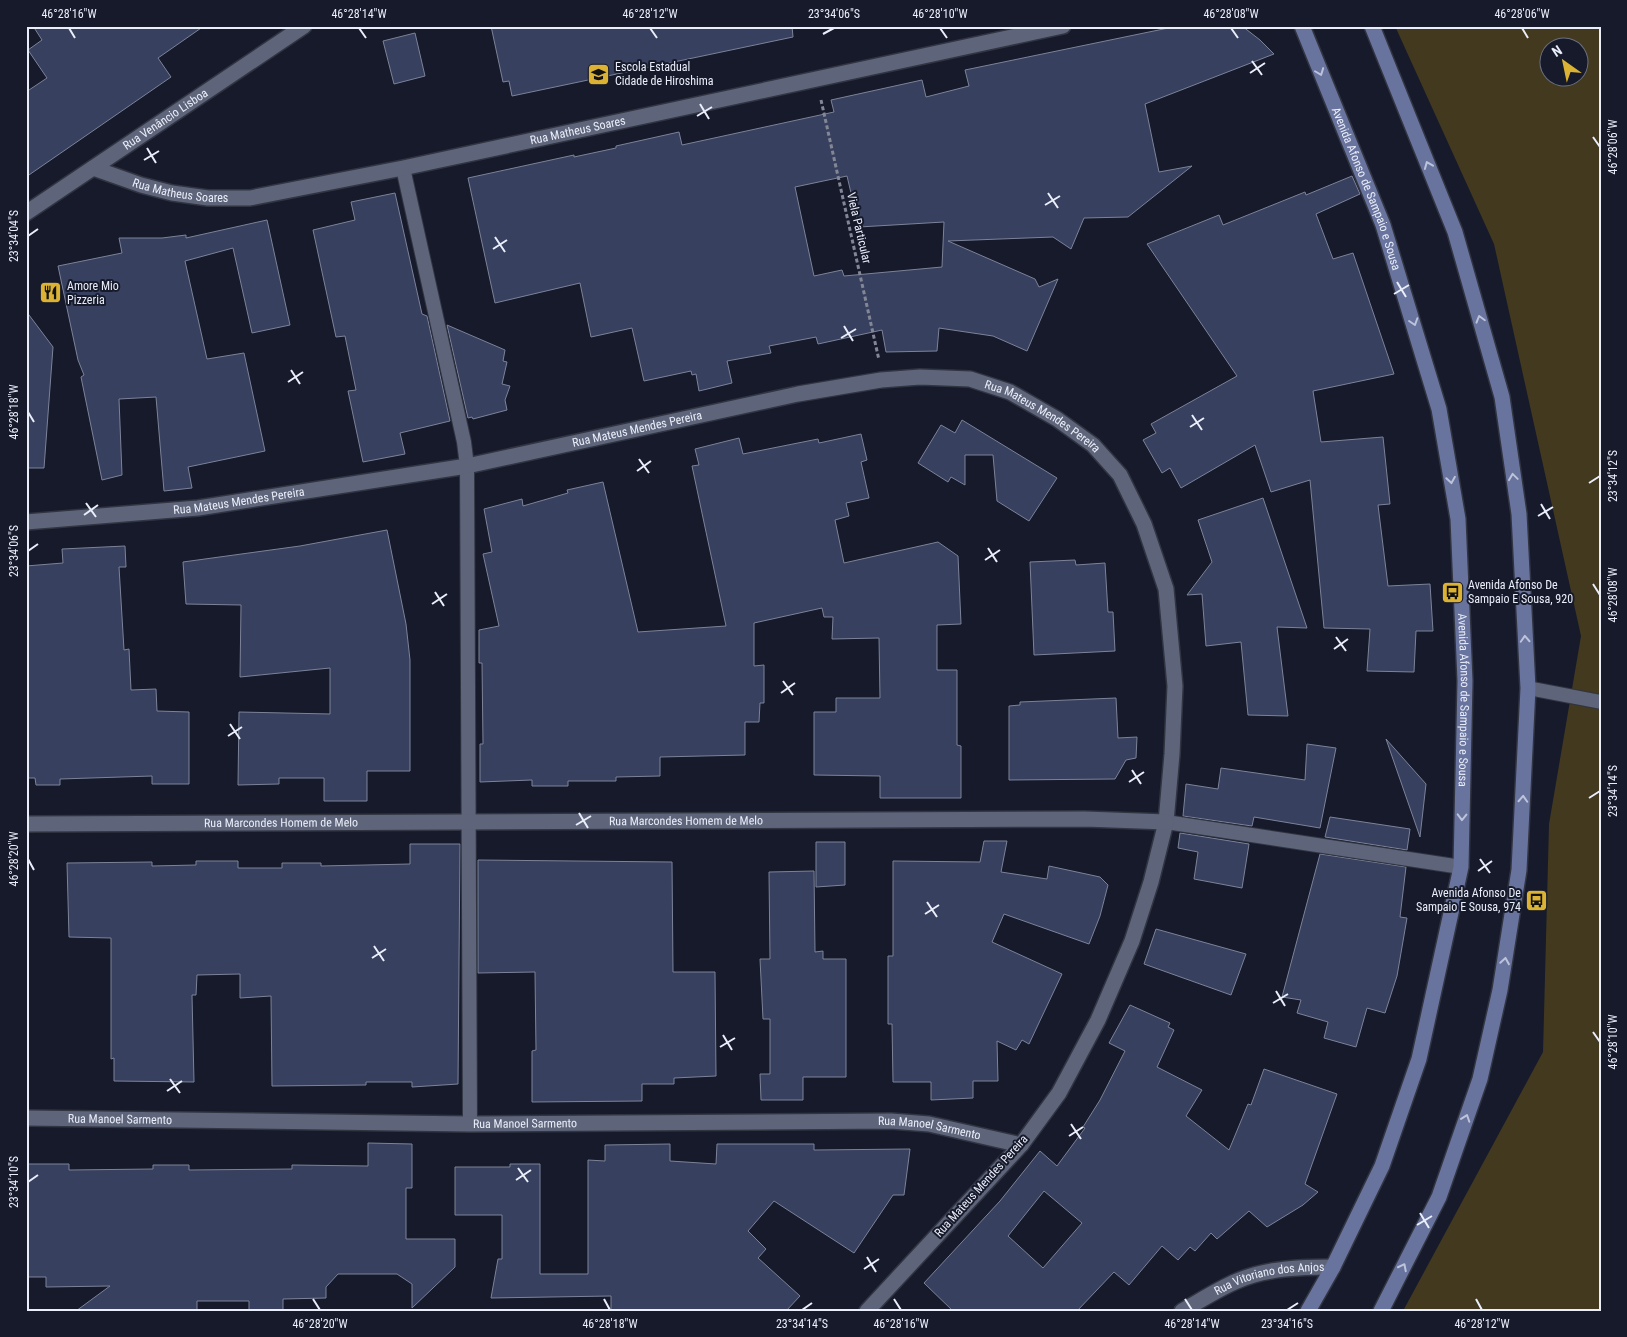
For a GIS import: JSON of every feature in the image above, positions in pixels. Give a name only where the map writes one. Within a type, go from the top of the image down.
[{"type":"main road","name":"Avenida Afonso de Sampaio e Sousa","points":[[1302,26],[1383,226],[1439,409],[1458,519],[1465,681],[1460,867],[1419,1059],[1382,1166],[1333,1267],[1308,1311]]},
{"type":"main road","points":[[1372,26],[1454,232],[1502,397],[1519,514],[1528,688],[1519,870],[1500,990],[1480,1079],[1439,1198],[1381,1311]]},
{"type":"street","name":"Rua Venâncio Lisboa","points":[[26,213],[304,26]]},
{"type":"street","name":"Rua Matheus Soares","points":[[93,168],[141,185],[172,193],[208,198],[250,198],[403,168],[1063,26]]},
{"type":"street","name":"Rua Mateus Mendes Pereira","points":[[26,522],[198,508],[467,466],[798,394],[881,380],[920,377],[970,379],[1010,392],[1057,419],[1092,445],[1120,475],[1144,524],[1166,589],[1175,686],[1166,822],[1151,882],[1132,941],[1098,1020],[1059,1093],[1021,1145],[867,1311]]},
{"type":"street","name":"Rua Marcondes Homem de Melo","points":[[26,824],[1084,819],[1166,822]]},
{"type":"street","name":"Rua Manoel Sarmento","points":[[26,1118],[470,1124],[891,1121],[929,1124],[1021,1145]]},
{"type":"street","name":"Rua Vitoriano dos Anjos","points":[[1182,1311],[1238,1280],[1271,1270],[1300,1266],[1333,1267]]},
{"type":"lane","points":[[403,168],[464,442],[467,466],[470,1124]]},
{"type":"lane","points":[[1528,688],[1601,702]]},
{"type":"lane","points":[[1166,822],[1460,867]]},
{"type":"path","name":"Viela Particular","points":[[816,80],[877,350],[881,380]]},
{"type":"shaded area","points":[[1395,26],[1601,26],[1601,1311],[1403,1311],[1543,1052],[1549,824],[1581,636],[1494,244]]},
{"type":"building","points":[[33,26],[204,26],[158,58],[171,77],[26,177],[26,92],[47,78],[28,50],[42,40]]},
{"type":"building","points":[[491,26],[792,26],[793,37],[512,96],[509,81],[503,82]]},
{"type":"building","points":[[1178,26],[1242,26],[1274,54],[1145,104],[1159,172],[1192,166],[1128,217],[1084,218],[1071,249],[1053,237],[948,241],[1035,279],[1039,287],[1058,279],[1027,351],[993,336],[939,328],[937,351],[886,352],[882,330],[818,344],[816,337],[769,346],[771,353],[727,361],[732,383],[699,391],[696,374],[692,375],[691,371],[644,381],[632,328],[591,337],[580,283],[495,303],[468,178],[616,148],[616,146],[679,132],[682,145],[834,112],[831,100],[922,80],[926,97],[969,86],[965,70]],"holes":[[[847,176],[859,227],[944,222],[942,267],[844,276],[842,270],[814,276],[795,187]]]},
{"type":"building","points":[[415,33],[425,76],[394,84],[383,41]]},
{"type":"building","points":[[1352,176],[1360,194],[1316,214],[1333,259],[1353,253],[1394,374],[1313,391],[1321,442],[1383,437],[1390,504],[1378,505],[1388,586],[1430,584],[1433,631],[1416,631],[1414,672],[1367,671],[1370,629],[1324,628],[1310,480],[1271,492],[1255,445],[1181,488],[1170,468],[1162,473],[1143,440],[1156,433],[1151,424],[1237,376],[1147,244],[1219,215],[1223,225],[1305,192],[1306,195]]},
{"type":"building","points":[[395,193],[422,314],[427,316],[450,421],[400,433],[405,454],[363,462],[348,391],[356,390],[345,336],[336,337],[313,230],[355,220],[351,202]]},
{"type":"building","points":[[267,220],[290,325],[252,333],[233,248],[185,261],[207,359],[244,353],[265,451],[188,467],[192,488],[164,491],[156,397],[119,399],[122,475],[102,480],[81,377],[84,375],[78,360],[58,266],[122,253],[119,238],[162,238],[186,235],[186,238]]},
{"type":"building","points":[[26,311],[53,347],[44,468],[26,468]]},
{"type":"building","points":[[447,325],[505,350],[503,361],[507,362],[502,384],[510,386],[505,400],[507,410],[473,419],[472,417],[468,418]]},
{"type":"building","points":[[962,420],[1057,478],[1029,521],[997,501],[993,455],[965,455],[965,485],[951,477],[948,482],[918,463],[941,425],[955,433]]},
{"type":"building","points":[[861,434],[867,460],[861,462],[869,498],[846,503],[849,516],[835,520],[844,563],[938,542],[958,556],[961,624],[937,625],[937,670],[957,670],[957,745],[961,746],[961,798],[880,798],[880,776],[814,775],[814,712],[836,712],[836,698],[880,698],[879,638],[832,639],[833,617],[824,617],[822,608],[754,623],[754,666],[764,665],[764,703],[760,703],[759,722],[745,722],[745,755],[660,757],[660,776],[616,777],[616,781],[568,781],[568,786],[532,786],[532,780],[480,782],[480,744],[483,744],[482,663],[479,663],[479,630],[499,626],[483,554],[492,552],[484,509],[522,499],[523,506],[568,493],[567,490],[603,482],[638,632],[726,626],[692,466],[699,465],[695,449],[739,438],[743,454],[818,439],[819,443]]},
{"type":"building","points":[[1263,498],[1307,628],[1277,627],[1288,716],[1248,715],[1241,642],[1206,646],[1202,594],[1187,595],[1212,562],[1198,520]]},
{"type":"building","points":[[387,530],[406,624],[410,660],[410,771],[367,771],[367,801],[324,801],[324,778],[279,778],[279,784],[238,785],[239,712],[330,714],[330,668],[240,677],[241,605],[186,604],[183,562],[300,546]]},
{"type":"building","points":[[125,546],[126,567],[119,567],[124,650],[129,649],[131,690],[156,689],[157,711],[189,712],[189,784],[152,784],[152,776],[60,779],[60,785],[36,785],[35,778],[26,778],[26,566],[63,563],[62,549]]},
{"type":"building","points":[[1075,560],[1076,565],[1105,563],[1108,612],[1113,612],[1115,651],[1034,655],[1030,562]]},
{"type":"building","points":[[1116,698],[1118,738],[1137,737],[1136,758],[1126,760],[1115,779],[1009,780],[1009,706],[1020,705],[1020,702]]},
{"type":"building","points":[[1386,739],[1426,784],[1420,837]]},
{"type":"building","points":[[1307,744],[1336,748],[1320,828],[1254,817],[1252,826],[1183,816],[1186,784],[1218,789],[1221,768],[1305,780]]},
{"type":"building","points":[[1330,817],[1410,829],[1407,850],[1325,837]]},
{"type":"building","points":[[1180,833],[1249,844],[1242,888],[1194,879],[1198,852],[1178,848]]},
{"type":"building","points":[[984,841],[1007,841],[1001,872],[1047,879],[1049,866],[1100,877],[1108,885],[1100,916],[1089,944],[1004,914],[992,942],[1062,974],[1029,1044],[1022,1040],[1016,1050],[997,1041],[998,1081],[973,1081],[973,1098],[931,1100],[931,1082],[893,1082],[892,1024],[888,1024],[888,956],[893,956],[893,861],[980,862]]},
{"type":"building","points":[[816,842],[845,842],[845,885],[816,887]]},
{"type":"building","points":[[410,844],[460,844],[458,1084],[412,1087],[412,1082],[366,1082],[366,1085],[272,1086],[271,996],[240,998],[240,974],[197,975],[196,995],[192,995],[194,1082],[114,1081],[114,1058],[111,1059],[111,938],[69,937],[67,863],[152,862],[152,866],[196,865],[196,861],[238,861],[238,868],[282,868],[282,863],[321,863],[321,866],[410,864]]},
{"type":"building","points":[[1320,854],[1406,867],[1400,917],[1407,918],[1397,976],[1385,1013],[1367,1008],[1356,1047],[1324,1038],[1328,1022],[1297,1013],[1301,1000],[1282,997]]},
{"type":"building","points":[[478,860],[672,862],[673,972],[715,972],[716,1076],[674,1078],[674,1084],[642,1084],[642,1101],[532,1102],[532,1051],[536,1050],[535,972],[478,973]]},
{"type":"building","points":[[814,871],[815,952],[823,951],[823,959],[846,959],[846,1077],[803,1077],[803,1100],[761,1100],[760,1074],[770,1074],[770,1019],[763,1019],[760,959],[770,959],[769,872]]},
{"type":"building","points":[[1156,929],[1246,954],[1231,995],[1144,964]]},
{"type":"building","points":[[1130,1005],[1170,1023],[1168,1027],[1174,1030],[1157,1067],[1202,1090],[1186,1116],[1229,1150],[1248,1104],[1251,1105],[1264,1069],[1337,1094],[1305,1184],[1318,1192],[1303,1205],[1267,1227],[1249,1211],[1217,1239],[1211,1233],[1195,1251],[1190,1247],[1178,1260],[1162,1246],[1129,1285],[1114,1272],[1077,1311],[953,1311],[924,1283],[1000,1201],[1040,1151],[1057,1166],[1085,1128],[1083,1127],[1100,1100],[1125,1051],[1109,1043]],"holes":[[[1044,1191],[1082,1223],[1043,1268],[1008,1236]]]},
{"type":"building","points":[[368,1143],[412,1144],[412,1188],[406,1188],[406,1239],[455,1239],[455,1267],[412,1308],[412,1284],[397,1274],[338,1274],[326,1287],[326,1298],[283,1299],[283,1311],[249,1311],[249,1301],[197,1301],[197,1311],[76,1311],[110,1286],[46,1287],[46,1277],[26,1277],[26,1164],[69,1164],[69,1170],[153,1169],[153,1165],[189,1165],[189,1170],[292,1169],[292,1165],[368,1166]]},
{"type":"building","points":[[670,1144],[670,1161],[716,1164],[717,1144],[814,1144],[814,1150],[910,1149],[904,1195],[893,1195],[854,1253],[774,1201],[748,1231],[766,1249],[758,1258],[800,1296],[786,1311],[611,1311],[611,1296],[491,1298],[498,1259],[502,1259],[502,1215],[455,1215],[455,1167],[510,1167],[510,1164],[540,1164],[540,1274],[588,1274],[588,1160],[605,1161],[605,1145]]},
{"type":"place","name":"Escola Estadual Cidade de Hiroshima","points":[[599,74]]},
{"type":"place","name":"Amore Mio Pizzeria","points":[[51,293]]},
{"type":"place","name":"Avenida Afonso De Sampaio E Sousa, 920","points":[[1452,592]]},
{"type":"place","name":"Avenida Afonso De Sampaio E Sousa, 974","points":[[1537,900]]}]
